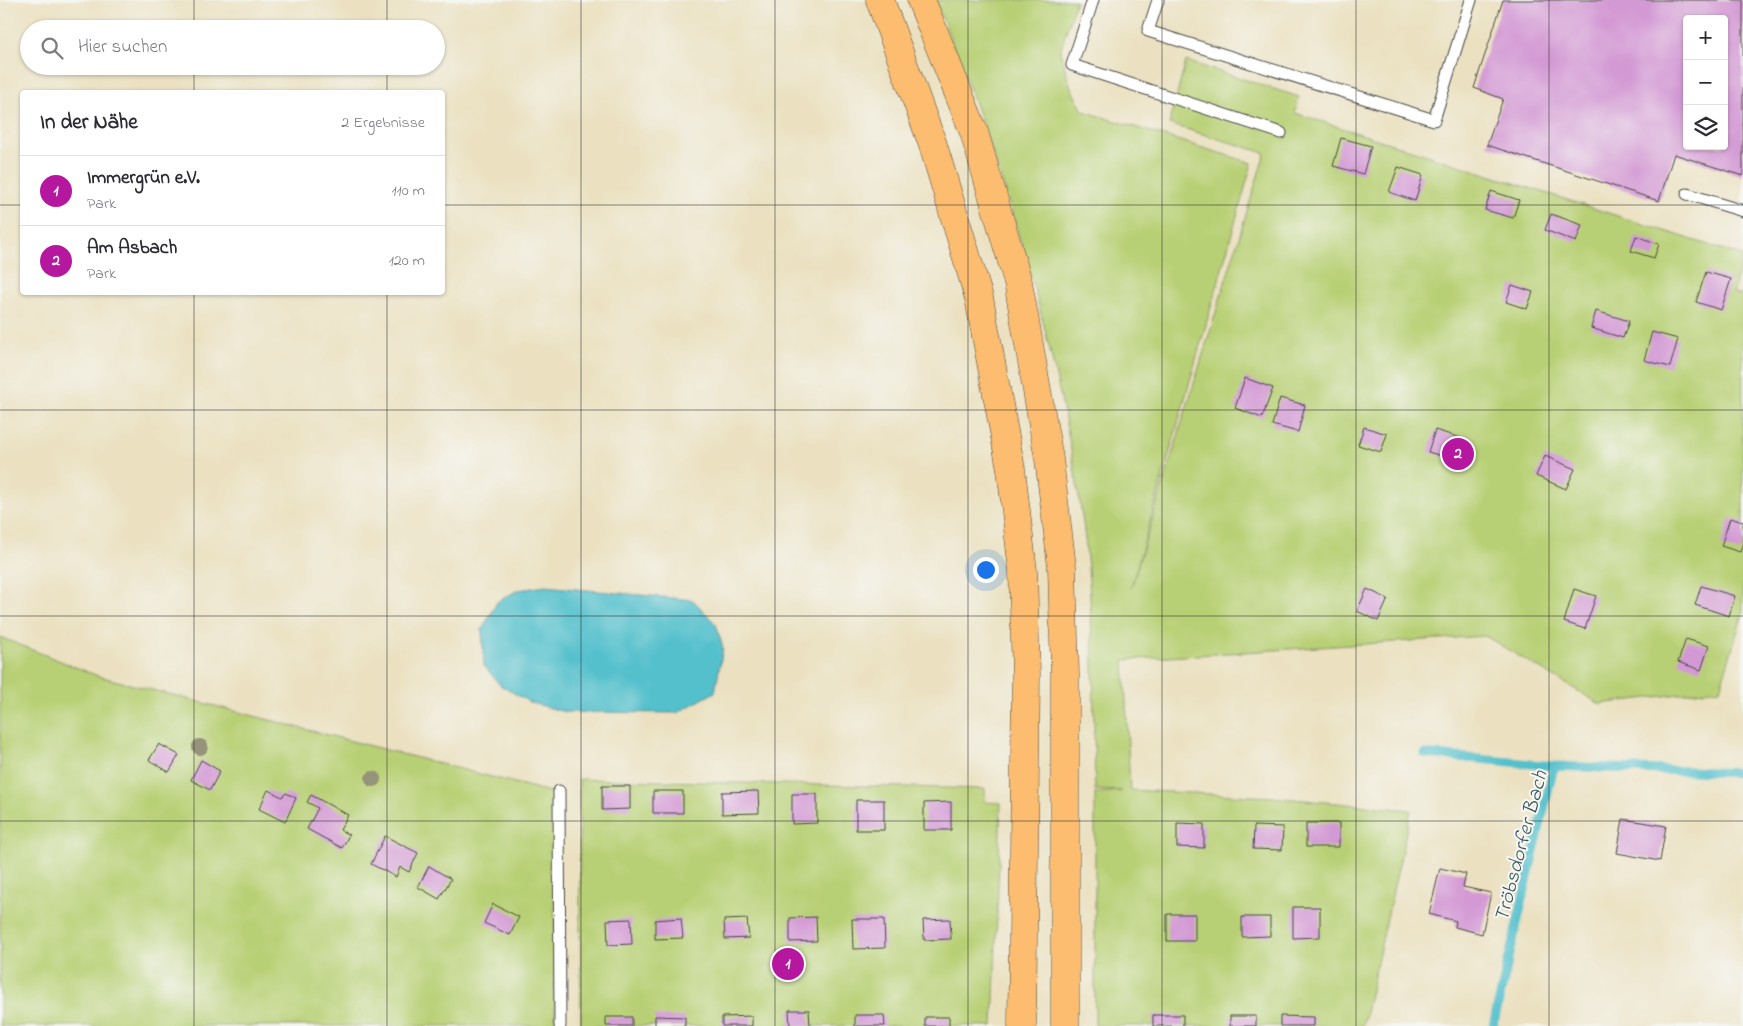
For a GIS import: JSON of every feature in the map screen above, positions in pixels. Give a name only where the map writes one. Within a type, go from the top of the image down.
[{"type":"main road","points":[[880,0],[933,146],[979,298],[1011,470],[1023,571],[1026,675],[1022,1026]]},
{"type":"main road","points":[[921,0],[974,132],[1018,282],[1049,459],[1062,567],[1065,674],[1065,1026]]},
{"type":"lane","points":[[1093,0],[1072,65],[1281,133]]},
{"type":"lane","points":[[1158,0],[1148,31],[1434,120],[1471,0]]},
{"type":"lane","points":[[1687,194],[1743,211]]},
{"type":"lane","points":[[559,791],[560,1026]]},
{"type":"green space","points":[[935,0],[1076,0],[1060,52],[1071,88],[1083,111],[1252,163],[1131,588],[1265,153],[1169,124],[1186,61],[1299,97],[1295,113],[1743,256],[1733,293],[1743,296],[1743,613],[1720,689],[1600,704],[1485,636],[1124,660],[1130,790],[1272,797],[1411,810],[1363,1026],[1095,1026],[1095,793],[1122,791],[1095,790],[1091,614],[1086,544],[1081,509],[1070,443],[1056,378],[1041,313],[1023,250],[983,125]]},
{"type":"green space","points":[[0,637],[98,676],[554,793],[555,1026],[0,1026]]},
{"type":"green space","points":[[579,779],[985,789],[985,802],[1001,803],[993,1026],[581,1026]]},
{"type":"water","points":[[546,586],[693,600],[716,624],[723,648],[715,692],[677,713],[565,712],[529,702],[500,685],[484,666],[482,630],[497,602],[518,590]]},
{"type":"building","points":[[1503,0],[1743,0],[1743,176],[1674,154],[1659,201],[1487,145],[1503,99],[1474,88]]},
{"type":"building","points":[[1341,138],[1371,146],[1363,174],[1333,166]]},
{"type":"building","points":[[1398,167],[1423,175],[1415,201],[1389,192]]},
{"type":"building","points":[[1491,191],[1519,200],[1513,218],[1485,210]]},
{"type":"building","points":[[1551,214],[1582,225],[1576,242],[1545,230]]},
{"type":"building","points":[[1636,236],[1659,244],[1654,258],[1631,251]]},
{"type":"building","points":[[1706,272],[1731,279],[1721,310],[1696,302]]},
{"type":"building","points":[[1512,285],[1533,292],[1527,309],[1506,302]]},
{"type":"building","points":[[1596,311],[1629,321],[1623,338],[1591,328]]},
{"type":"building","points":[[1652,332],[1678,339],[1670,367],[1644,360]]},
{"type":"building","points":[[1245,378],[1273,388],[1262,418],[1235,408]]},
{"type":"building","points":[[1280,398],[1305,405],[1298,432],[1272,425]]},
{"type":"building","points":[[1364,427],[1387,434],[1381,452],[1358,445]]},
{"type":"building","points":[[1435,430],[1470,441],[1463,462],[1428,452]]},
{"type":"building","points":[[1545,456],[1575,469],[1566,489],[1536,476]]},
{"type":"building","points":[[1730,518],[1743,522],[1743,542],[1740,552],[1721,546]]},
{"type":"building","points":[[1701,586],[1735,596],[1729,616],[1695,605]]},
{"type":"building","points":[[1367,589],[1388,599],[1378,621],[1357,611]]},
{"type":"building","points":[[1574,589],[1596,596],[1585,629],[1564,622]]},
{"type":"building","points":[[1686,639],[1709,646],[1701,670],[1678,662]]},
{"type":"building","points":[[159,744],[179,755],[169,772],[149,760]]},
{"type":"building","points":[[201,760],[220,771],[210,790],[191,780]]},
{"type":"building","points":[[602,786],[630,786],[630,809],[602,810]]},
{"type":"building","points":[[268,790],[282,797],[286,793],[296,798],[285,822],[259,809]]},
{"type":"building","points":[[653,791],[683,791],[683,813],[653,813]]},
{"type":"building","points":[[758,791],[759,813],[722,814],[722,792]]},
{"type":"building","points":[[792,794],[817,794],[817,823],[792,824]]},
{"type":"building","points":[[311,795],[348,815],[340,830],[349,835],[342,848],[307,829],[318,808],[307,802]]},
{"type":"building","points":[[856,800],[884,800],[884,830],[856,830]]},
{"type":"building","points":[[951,802],[951,830],[924,830],[924,803]]},
{"type":"building","points":[[1623,819],[1666,826],[1660,861],[1617,853]]},
{"type":"building","points":[[1177,823],[1204,824],[1204,848],[1177,847]]},
{"type":"building","points":[[1306,823],[1339,823],[1339,847],[1306,847]]},
{"type":"building","points":[[1254,826],[1283,827],[1282,850],[1253,849]]},
{"type":"building","points":[[385,836],[418,853],[409,872],[400,867],[396,877],[371,864]]},
{"type":"building","points":[[429,866],[451,879],[439,899],[418,887]]},
{"type":"building","points":[[1440,868],[1466,874],[1463,887],[1491,893],[1482,934],[1455,927],[1456,921],[1429,914]]},
{"type":"building","points":[[493,904],[519,917],[510,935],[484,923]]},
{"type":"building","points":[[1293,907],[1320,907],[1320,937],[1293,938]]},
{"type":"building","points":[[1167,914],[1195,914],[1195,941],[1167,941]]},
{"type":"building","points":[[816,917],[817,941],[790,942],[790,918]]},
{"type":"building","points":[[1242,917],[1270,917],[1270,936],[1242,937]]},
{"type":"building","points":[[681,918],[683,938],[655,939],[655,920]]},
{"type":"building","points":[[631,919],[632,944],[608,945],[607,920]]},
{"type":"building","points":[[747,919],[749,938],[725,939],[724,920]]},
{"type":"building","points":[[852,919],[884,919],[885,948],[853,949]]},
{"type":"building","points":[[950,919],[951,939],[924,940],[923,920]]},
{"type":"building","points":[[789,1010],[809,1010],[810,1026],[790,1026]]},
{"type":"building","points":[[855,1015],[884,1015],[885,1026],[855,1026]]},
{"type":"building","points":[[1153,1015],[1183,1015],[1183,1026],[1153,1026]]},
{"type":"building","points":[[655,1016],[685,1017],[685,1026],[655,1026]]},
{"type":"building","points":[[752,1016],[752,1026],[722,1026],[722,1017]]},
{"type":"building","points":[[1230,1016],[1256,1016],[1256,1026],[1230,1026]]},
{"type":"building","points":[[1280,1016],[1314,1017],[1314,1026],[1280,1026]]},
{"type":"building","points":[[606,1017],[632,1017],[632,1026],[606,1026]]},
{"type":"building","points":[[925,1017],[949,1017],[949,1026],[925,1026]]},
{"type":"waterway","name":"Tröbsdorfer Bach","points":[[1425,754],[1554,766],[1743,773]]},
{"type":"waterway","name":"Tröbsdorfer Bach","points":[[1493,1026],[1554,766]]},
{"type":"place","name":"Am Asbach","points":[[1458,454]]},
{"type":"place","name":"Immergrün e.V.","points":[[788,964]]}]
